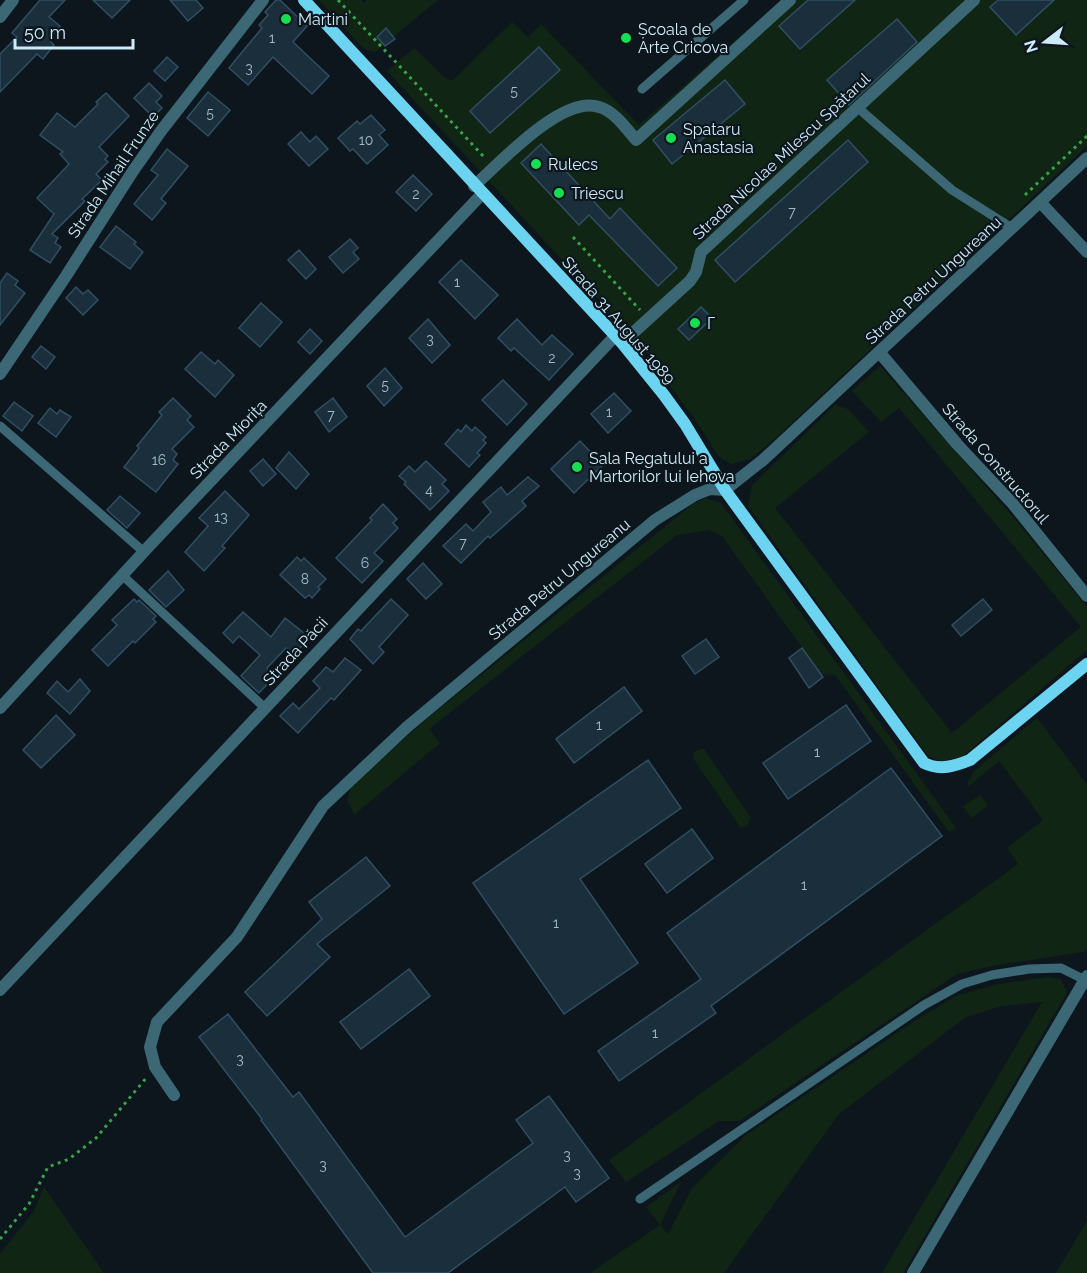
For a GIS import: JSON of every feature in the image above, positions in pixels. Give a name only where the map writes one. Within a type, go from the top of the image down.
[{"type":"street","points":[[0,17],[13,0]]},
{"type":"street","name":"Strada Mihail Frunze","points":[[0,374],[144,155],[263,0]]},
{"type":"street","name":"Strada 31 August 1989","points":[[304,0],[478,190],[619,339],[651,378],[685,424],[725,490],[920,759],[929,766],[943,768],[970,760],[1087,664]]},
{"type":"street","name":"Strada Miorița","points":[[0,708],[478,190],[495,168],[547,121],[569,109],[587,105],[600,107],[619,119],[636,140],[790,0]]},
{"type":"street","name":"Strada Nicolae Milescu Spătarul","points":[[619,339],[648,318],[690,281],[696,272],[701,252],[974,0]]},
{"type":"street","name":"Strada Petru Ungureanu","points":[[174,1095],[155,1067],[150,1047],[157,1022],[237,937],[323,807],[407,727],[655,520],[695,495],[710,489],[725,490],[763,460],[1087,158]]},
{"type":"street","points":[[1040,202],[1087,252]]},
{"type":"street","name":"Strada Păcii","points":[[0,990],[265,708],[619,339]]},
{"type":"street","name":"Strada Constructorul","points":[[880,353],[957,444],[1013,504],[1087,596]]},
{"type":"street","points":[[913,1273],[1086,978]]},
{"type":"lane","points":[[642,89],[744,0]]},
{"type":"lane","points":[[857,107],[952,190],[1012,228]]},
{"type":"lane","points":[[0,426],[144,552]]},
{"type":"lane","points":[[122,575],[265,708]]},
{"type":"lane","points":[[640,1199],[924,1005],[962,984],[992,975],[1029,969],[1061,968],[1086,978]]},
{"type":"path","points":[[338,0],[495,168]]},
{"type":"path","points":[[573,237],[648,318]]},
{"type":"path","points":[[0,1239],[29,1204],[48,1167],[69,1159],[96,1138],[155,1067]]},
{"type":"green space","points":[[319,0],[361,0],[364,3],[367,0],[438,0],[375,52],[364,49]]},
{"type":"green space","points":[[781,0],[1087,0],[1087,146],[777,437],[750,459],[731,464],[718,456],[703,431],[639,343],[387,71],[414,48],[444,77],[452,81],[512,22],[528,37],[541,24],[639,125]]},
{"type":"green space","points":[[880,366],[1014,518],[1087,607],[1087,650],[962,757],[941,761],[928,756],[748,506],[752,485],[835,405],[848,409],[869,432],[775,508],[952,733],[1081,627],[899,408],[881,422],[852,391]]},
{"type":"green space","points":[[706,498],[721,503],[956,828],[949,832],[835,675],[821,674],[722,536],[709,530],[677,535],[429,729],[440,743],[354,815],[347,800],[351,787],[423,722],[694,503]]},
{"type":"green space","points":[[1037,718],[1087,784],[1087,949],[1084,952],[997,965],[957,974],[739,1121],[719,1121],[626,1182],[609,1160],[1018,864],[1007,848],[1043,820],[999,761],[968,787],[967,783],[975,770]]},
{"type":"green space","points":[[704,749],[751,818],[747,826],[740,827],[693,758],[694,752]]},
{"type":"green space","points":[[980,795],[988,805],[972,818],[963,807]]},
{"type":"green space","points":[[1049,977],[1061,979],[1067,993],[903,1273],[882,1273],[1042,1002],[1002,1006],[966,1017],[839,1114],[724,1273],[590,1273],[660,1225],[668,1234],[692,1188],[746,1135],[919,1018],[958,995],[999,984]]},
{"type":"green space","points":[[681,1182],[660,1225],[646,1207]]},
{"type":"green space","points":[[44,1187],[104,1273],[0,1273],[0,1254],[34,1211]]},
{"type":"green space","points":[[1087,1221],[1087,1273],[1056,1273]]},
{"type":"building","points":[[40,0],[65,0],[49,17],[60,26],[49,40],[54,45],[43,59],[37,54],[0,92],[0,54],[17,37],[12,33]]},
{"type":"building","points":[[93,0],[130,0],[112,18]]},
{"type":"building","points":[[170,0],[196,0],[203,8],[188,21]]},
{"type":"building","points":[[276,0],[280,0],[307,26],[293,42],[329,76],[312,94],[273,57],[248,85],[229,68],[262,28],[259,25],[268,15],[265,12]]},
{"type":"building","points":[[808,0],[855,0],[800,49],[779,26]]},
{"type":"building","points":[[998,0],[1054,0],[1016,35],[990,7]]},
{"type":"building","points":[[897,19],[917,42],[849,105],[827,80]]},
{"type":"building","points":[[386,28],[395,39],[385,46],[377,37]]},
{"type":"building","points":[[539,47],[560,70],[490,133],[470,111]]},
{"type":"building","points":[[167,57],[178,67],[165,81],[154,71]]},
{"type":"building","points":[[725,80],[745,104],[672,164],[653,140]]},
{"type":"building","points":[[149,83],[162,96],[156,102],[162,108],[153,117],[134,98]]},
{"type":"building","points":[[208,92],[230,110],[208,136],[187,118]]},
{"type":"building","points":[[106,93],[129,116],[99,147],[108,156],[105,159],[108,162],[96,174],[102,180],[52,234],[58,238],[55,243],[61,247],[50,263],[30,250],[54,214],[37,198],[69,164],[60,154],[63,152],[40,135],[57,113],[75,127]]},
{"type":"building","points":[[371,115],[385,130],[379,135],[388,145],[367,164],[353,149],[350,151],[338,138],[357,121],[360,124]]},
{"type":"building","points":[[301,132],[310,142],[316,136],[328,149],[309,166],[288,144]]},
{"type":"building","points":[[848,140],[868,162],[735,282],[715,260]]},
{"type":"building","points":[[541,144],[610,219],[620,208],[677,268],[658,286],[589,215],[579,225],[521,163]]},
{"type":"building","points":[[167,149],[188,166],[161,199],[166,203],[152,220],[134,204],[158,175],[151,170]]},
{"type":"building","points":[[413,175],[432,194],[416,211],[396,192]]},
{"type":"building","points":[[116,226],[136,242],[134,244],[143,252],[130,269],[100,247]]},
{"type":"building","points":[[350,239],[358,248],[353,252],[359,259],[343,273],[329,257]]},
{"type":"building","points":[[299,250],[316,269],[306,279],[288,260]]},
{"type":"building","points":[[461,260],[498,295],[475,319],[439,282]]},
{"type":"building","points":[[7,273],[18,281],[15,285],[25,293],[0,325],[0,283]]},
{"type":"building","points":[[76,287],[83,294],[88,290],[98,300],[83,315],[66,298]]},
{"type":"building","points":[[261,303],[282,322],[260,347],[239,328]]},
{"type":"building","name":"Г","points":[[701,307],[712,318],[689,340],[678,329]]},
{"type":"building","points":[[428,319],[450,345],[432,363],[409,338]]},
{"type":"building","points":[[517,319],[542,345],[552,335],[573,354],[549,380],[514,348],[511,351],[498,338]]},
{"type":"building","points":[[310,329],[322,341],[310,354],[298,342]]},
{"type":"building","points":[[41,346],[55,357],[46,369],[32,357]]},
{"type":"building","points":[[201,352],[215,364],[218,360],[234,375],[215,397],[185,369]]},
{"type":"building","points":[[385,368],[402,388],[384,406],[367,386]]},
{"type":"building","points":[[503,380],[527,404],[507,425],[482,400]]},
{"type":"building","points":[[614,393],[631,411],[608,433],[591,414]]},
{"type":"building","points":[[173,398],[191,416],[187,420],[194,427],[172,449],[177,454],[173,460],[178,464],[156,492],[124,467],[139,448],[137,446],[162,415],[159,412]]},
{"type":"building","points":[[333,398],[347,417],[329,432],[315,412]]},
{"type":"building","points":[[14,402],[33,416],[22,431],[3,416]]},
{"type":"building","points":[[50,408],[57,414],[60,410],[71,417],[56,437],[38,423]]},
{"type":"building","points":[[466,425],[472,431],[475,427],[486,437],[483,440],[486,443],[477,453],[480,455],[469,467],[445,444],[458,429],[461,432]]},
{"type":"building","name":"Sala Regatului a Martorilor lui Iehova","points":[[580,441],[603,465],[574,493],[551,469]]},
{"type":"building","points":[[289,452],[309,474],[296,489],[276,468]]},
{"type":"building","points":[[263,459],[276,474],[263,486],[250,471]]},
{"type":"building","points":[[426,461],[446,480],[442,484],[449,491],[430,510],[399,476],[409,466],[415,472]]},
{"type":"building","points":[[528,477],[539,486],[522,501],[526,506],[490,538],[488,536],[461,563],[443,546],[466,524],[473,531],[491,512],[483,502],[501,487],[507,495]]},
{"type":"building","points":[[225,491],[249,515],[222,546],[225,548],[204,571],[185,552],[208,526],[199,518]]},
{"type":"building","points":[[120,496],[140,513],[127,528],[107,510]]},
{"type":"building","points":[[383,504],[397,519],[393,523],[398,528],[374,553],[383,561],[362,583],[336,558],[372,520],[370,518]]},
{"type":"building","points":[[297,557],[301,561],[304,558],[326,579],[312,598],[309,595],[305,598],[280,575]]},
{"type":"building","points":[[423,563],[442,584],[426,599],[407,579]]},
{"type":"building","points":[[168,571],[184,590],[166,607],[149,590]]},
{"type":"building","points":[[134,599],[137,602],[139,600],[156,616],[153,619],[156,622],[108,666],[92,650],[117,625],[112,620]]},
{"type":"building","points":[[391,599],[408,615],[379,647],[384,652],[373,664],[350,639],[358,629],[361,631]]},
{"type":"building","points":[[983,599],[992,610],[961,636],[952,625]]},
{"type":"building","points":[[243,612],[271,637],[285,618],[309,637],[295,655],[286,648],[267,668],[275,676],[259,693],[241,676],[260,655],[239,636],[233,643],[223,633]]},
{"type":"building","points":[[706,639],[719,657],[695,674],[682,656]]},
{"type":"building","points":[[802,648],[823,677],[809,688],[789,658]]},
{"type":"building","points":[[345,658],[361,670],[334,700],[331,698],[298,733],[280,716],[293,703],[299,709],[320,688],[313,681],[326,667],[333,672]]},
{"type":"building","points":[[80,679],[90,691],[70,714],[47,693],[57,681],[68,692]]},
{"type":"building","points":[[624,687],[642,711],[574,763],[556,739]]},
{"type":"building","points":[[846,705],[871,741],[788,799],[763,763]]},
{"type":"building","points":[[56,715],[75,735],[41,768],[23,750]]},
{"type":"building","points":[[648,760],[681,808],[580,879],[638,963],[564,1014],[473,883]]},
{"type":"building","points":[[891,768],[942,836],[711,1006],[716,1013],[619,1081],[598,1051],[701,979],[667,933]]},
{"type":"building","points":[[692,829],[713,858],[667,893],[645,864]]},
{"type":"building","points":[[366,857],[390,886],[317,944],[330,957],[267,1016],[245,992],[322,919],[309,902]]},
{"type":"building","points":[[409,969],[430,996],[361,1049],[340,1022]]},
{"type":"building","points":[[228,1014],[293,1097],[299,1092],[405,1237],[533,1143],[516,1120],[549,1096],[609,1178],[576,1202],[565,1187],[448,1273],[373,1273],[262,1119],[199,1037]]},
{"type":"place","name":"Martini","points":[[286,19]]},
{"type":"place","name":"Școala de Arte Cricova","points":[[626,38]]},
{"type":"place","name":"Spataru Anastasia","points":[[671,138]]},
{"type":"place","name":"Rulecs","points":[[536,164]]},
{"type":"place","name":"Triescu","points":[[559,193]]},
{"type":"place","name":"Г","points":[[695,323]]},
{"type":"place","name":"Sala Regatului a Martorilor lui Iehova","points":[[577,467]]}]
